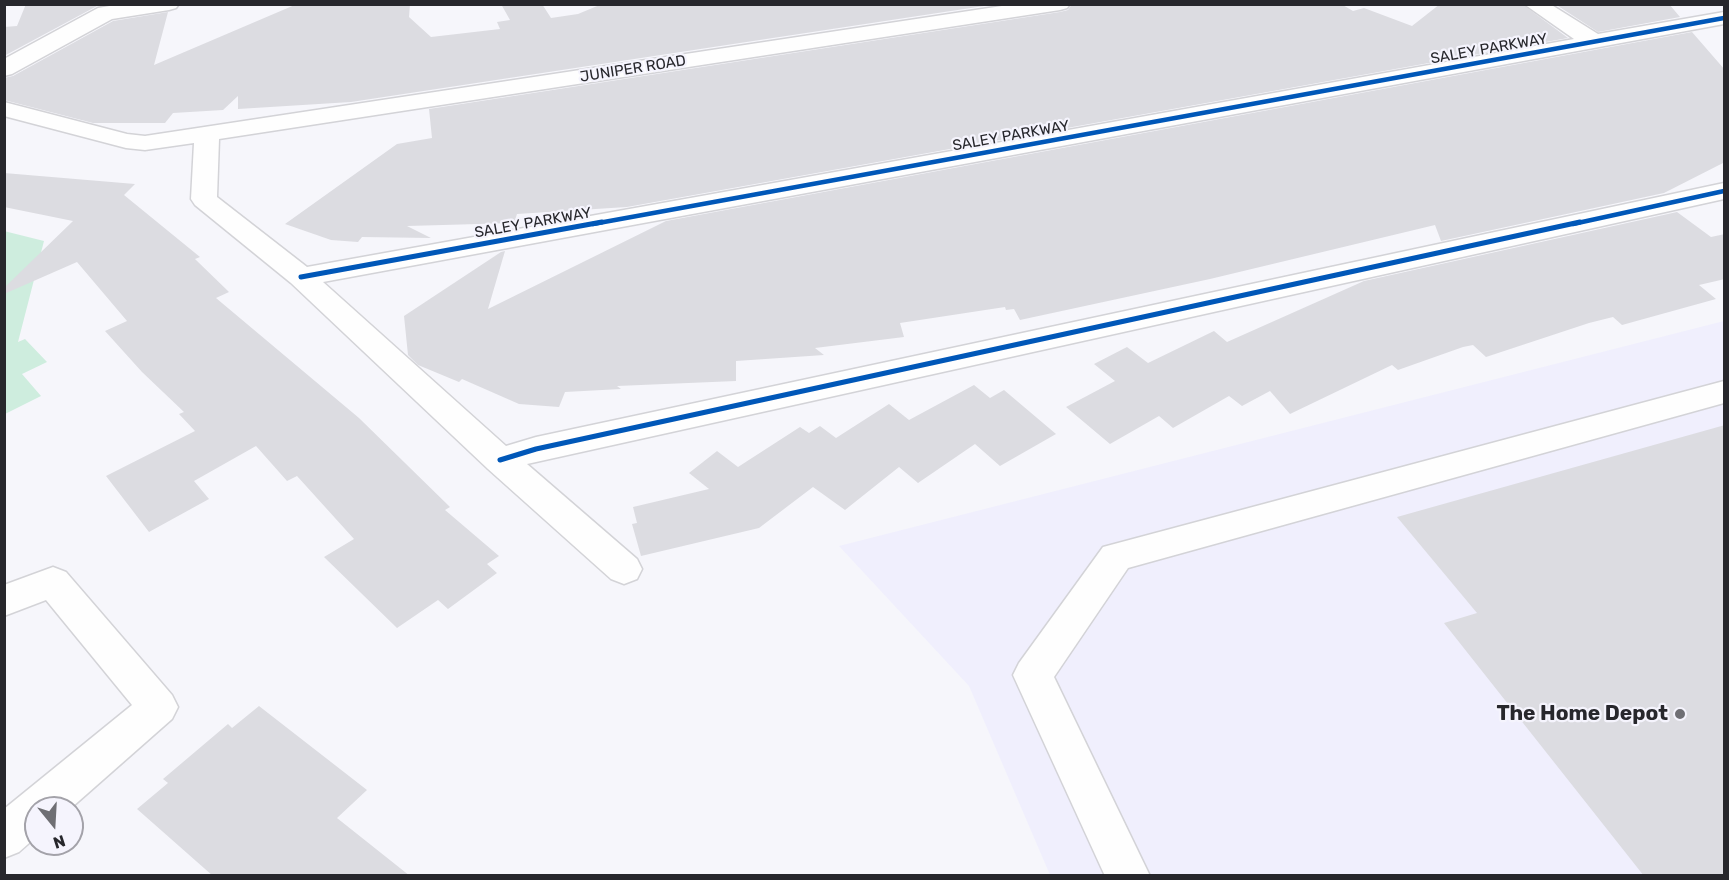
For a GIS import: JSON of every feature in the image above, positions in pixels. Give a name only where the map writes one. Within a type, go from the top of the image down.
[{"type":"street","points":[[4,69],[106,13],[169,4]]},
{"type":"street","name":"JUNIPER ROAD","points":[[4,109],[126,141],[145,143],[1060,4]]},
{"type":"street","points":[[1534,4],[1595,42]]},
{"type":"street","name":"SALEY PARKWAY","points":[[301,277],[1725,18]]},
{"type":"street","points":[[207,134],[204,199],[301,277],[500,460],[624,568]]},
{"type":"street","points":[[500,460],[536,449],[675,418],[1725,190]]},
{"type":"street","points":[[1128,876],[1033,675],[1116,557],[1725,392]]},
{"type":"street","points":[[4,601],[53,582],[158,707],[52,796]]},
{"type":"street","points":[[4,837],[24,820]]},
{"type":"shaded area","points":[[1724,321],[1724,875],[1050,875],[969,686],[839,546]]},
{"type":"green space","points":[[4,231],[44,241],[18,342],[25,339],[47,362],[22,374],[41,396],[5,414]]},
{"type":"building","points":[[26,4],[105,4],[97,6],[4,56],[4,27],[17,26]]},
{"type":"building","points":[[297,4],[410,4],[409,17],[431,37],[500,29],[497,22],[510,20],[501,4],[542,4],[551,18],[578,14],[602,4],[997,4],[351,102],[238,109],[238,96],[223,110],[173,113],[165,123],[93,123],[4,100],[4,78],[13,76],[113,21],[168,12],[154,65]]},
{"type":"building","points":[[1072,4],[1341,4],[1353,11],[1364,8],[1412,26],[1440,4],[1522,4],[1568,38],[627,207],[517,214],[514,223],[407,226],[431,238],[362,237],[358,242],[331,240],[285,224],[397,144],[432,138],[429,109],[1060,12],[1068,10]]},
{"type":"building","points":[[1555,4],[1669,4],[1680,17],[1598,32]]},
{"type":"building","points":[[1692,32],[1725,70],[1725,162],[1664,193],[1441,241],[1435,225],[1210,279],[1020,320],[1014,309],[1006,310],[1005,307],[900,323],[904,337],[815,348],[824,355],[736,361],[736,381],[617,386],[621,389],[565,392],[559,407],[519,404],[462,379],[459,382],[418,365],[408,355],[404,316],[501,252],[505,251],[488,309],[666,221]]},
{"type":"building","points":[[4,173],[135,184],[124,195],[200,257],[195,259],[229,292],[216,298],[359,418],[450,507],[445,510],[499,556],[487,564],[497,573],[448,609],[438,600],[397,628],[324,557],[354,539],[297,476],[287,481],[256,446],[194,481],[209,499],[149,532],[106,476],[195,431],[179,414],[184,412],[142,372],[105,331],[127,321],[77,262],[4,294],[4,288],[73,221],[4,207]]},
{"type":"building","points":[[1677,212],[1711,237],[1725,234],[1725,279],[1699,285],[1716,299],[1622,325],[1613,317],[1589,323],[1486,357],[1473,345],[1398,370],[1392,365],[1290,414],[1270,391],[1242,406],[1229,396],[1173,428],[1159,416],[1110,444],[1066,407],[1115,381],[1094,364],[1127,347],[1148,363],[1214,331],[1227,342],[1364,281]]},
{"type":"building","points":[[974,385],[990,398],[1004,390],[1056,434],[1000,466],[975,444],[918,483],[899,467],[845,510],[813,487],[759,528],[641,556],[632,524],[637,523],[633,507],[709,489],[689,473],[717,451],[738,467],[800,427],[809,433],[820,426],[836,438],[889,404],[909,420]]},
{"type":"building","name":"The Home Depot","points":[[1725,425],[1725,876],[1644,876],[1444,623],[1477,613],[1397,517]]},
{"type":"building","points":[[259,706],[367,790],[337,818],[410,876],[213,876],[137,809],[168,783],[163,779],[228,724],[232,728]]},
{"type":"cycle path","points":[[301,277],[1724,18]]},
{"type":"cycle path","points":[[500,460],[536,449],[1724,191]]},
{"type":"place","name":"The Home Depot","points":[[1680,714]]}]
